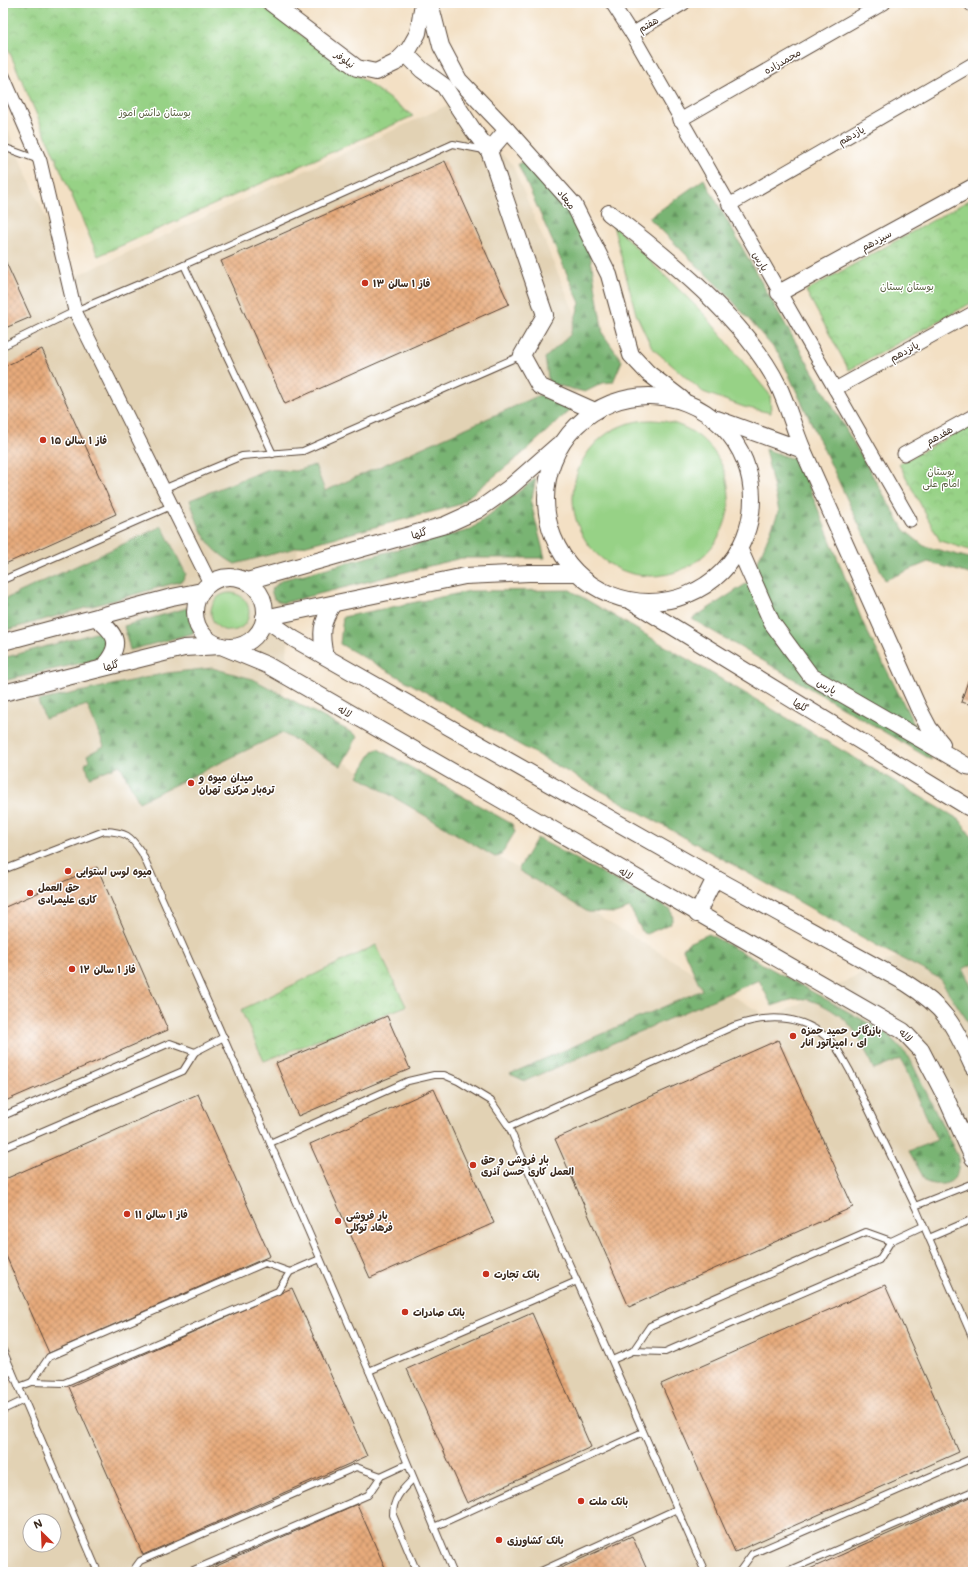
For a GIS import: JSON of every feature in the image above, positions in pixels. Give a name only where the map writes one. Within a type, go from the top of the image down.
[{"type":"street","name":"نیلوفر","points":[[271,3],[357,68],[376,72],[395,63],[405,53],[418,33],[423,3]]},
{"type":"street","name":"میعاد","points":[[430,3],[441,46],[459,80],[507,130],[574,205],[610,275],[630,355],[648,373],[686,403]]},
{"type":"street","name":"پارس","points":[[612,3],[632,34],[910,520]]},
{"type":"street","name":"هفتم","points":[[632,34],[684,3]]},
{"type":"street","name":"محمدزاده","points":[[680,120],[884,3]]},
{"type":"street","points":[[405,53],[422,70],[444,86],[473,130],[490,151],[545,315],[522,355],[539,386],[595,411]]},
{"type":"street","name":"یازدهم","points":[[730,205],[973,64]]},
{"type":"street","points":[[3,76],[40,161],[75,311],[172,506],[206,587]]},
{"type":"street","points":[[490,151],[507,130]]},
{"type":"street","name":"سیزدهم","points":[[779,293],[973,187]]},
{"type":"street","points":[[609,213],[688,276],[738,327],[778,384],[803,450],[918,707],[929,728],[942,744]]},
{"type":"street","name":"پانزدهم","points":[[835,389],[973,313]]},
{"type":"street","points":[[712,417],[732,437],[745,460],[752,487],[751,514],[744,541],[729,564],[709,583],[684,596],[657,602],[630,601],[610,595],[592,586],[576,573],[561,554],[550,531],[546,507],[547,482],[554,458],[567,437],[580,423],[595,411],[612,403],[637,397],[662,397],[686,403],[712,417],[803,450]]},
{"type":"street","name":"هفدهم","points":[[904,454],[973,416]]},
{"type":"street","name":"گلها","points":[[247,581],[445,525],[478,510],[509,488],[567,437]]},
{"type":"street","name":"پارس","points":[[740,548],[772,624],[810,676],[967,766],[973,767]]},
{"type":"street","points":[[264,618],[466,576],[529,573],[576,573]]},
{"type":"street","points":[[3,642],[206,587],[219,578],[228,577],[247,581],[256,588],[262,597],[265,607],[264,618],[260,629],[253,638],[243,644],[232,647],[221,646],[210,641],[202,633],[197,623],[196,606],[206,587]]},
{"type":"street","name":"گلها","points":[[630,601],[971,809]]},
{"type":"street","points":[[325,656],[322,642],[322,628],[324,618],[333,604]]},
{"type":"street","points":[[96,618],[111,629],[116,643],[115,650],[103,667]]},
{"type":"street","points":[[264,618],[294,639],[715,878],[925,994],[940,1008],[950,1021],[973,1067]]},
{"type":"street","name":"گلها","points":[[3,693],[184,648],[221,646]]},
{"type":"street","name":"لاله","points":[[221,646],[266,665],[903,1031],[921,1050],[947,1100],[973,1158]]},
{"type":"street","points":[[697,914],[715,878]]},
{"type":"lane","points":[[3,346],[75,311],[453,144],[490,151]]},
{"type":"lane","points":[[3,147],[40,161]]},
{"type":"lane","points":[[184,264],[273,454]]},
{"type":"lane","points":[[163,489],[242,456],[303,451],[522,355]]},
{"type":"lane","points":[[3,580],[172,506]]},
{"type":"lane","points":[[3,870],[104,831],[120,832],[131,837],[142,852],[369,1371],[413,1479],[454,1572]]},
{"type":"lane","points":[[509,1127],[734,1026],[759,1019],[770,1018],[794,1020],[811,1026],[826,1036],[838,1050],[850,1071],[915,1206],[973,1339]]},
{"type":"lane","points":[[3,1148],[183,1071],[195,1052],[224,1037]]},
{"type":"lane","points":[[3,1116],[170,1043],[195,1052]]},
{"type":"lane","points":[[270,1143],[408,1081],[434,1075],[444,1075],[458,1080],[491,1101],[509,1127],[705,1572]]},
{"type":"lane","points":[[915,1206],[973,1183]]},
{"type":"lane","points":[[929,1238],[973,1219]]},
{"type":"lane","points":[[612,1360],[633,1351],[665,1352],[672,1349],[878,1260],[891,1241],[923,1226]]},
{"type":"lane","points":[[633,1351],[650,1326],[866,1232],[891,1241]]},
{"type":"lane","points":[[19,1387],[32,1382],[64,1383],[278,1291],[290,1272],[320,1259]]},
{"type":"lane","points":[[32,1382],[49,1357],[265,1263],[290,1272]]},
{"type":"lane","points":[[369,1371],[577,1281]]},
{"type":"lane","points":[[3,1350],[98,1572]]},
{"type":"lane","points":[[3,1375],[12,1371]]},
{"type":"lane","points":[[3,1410],[24,1400]]},
{"type":"lane","points":[[434,1527],[644,1432]]},
{"type":"lane","points":[[739,1572],[752,1554],[968,1460],[973,1462]]},
{"type":"lane","points":[[189,1572],[368,1495],[381,1476],[407,1464]]},
{"type":"lane","points":[[132,1572],[140,1561],[356,1467],[381,1476]]},
{"type":"lane","points":[[413,1479],[395,1498],[393,1514],[417,1572]]},
{"type":"lane","points":[[785,1572],[973,1491]]},
{"type":"lane","points":[[539,1572],[677,1509]]},
{"type":"shaded area","name":"میدان میوه و تره‌بار مرکزی تهران","points":[[448,105],[512,164],[576,316],[579,391],[459,492],[298,547],[280,722],[477,844],[770,1018],[973,920],[973,1572],[3,1572],[3,119],[72,278]]},
{"type":"green space","name":"بوستان دانش آموز","points":[[3,3],[257,3],[413,116],[98,256],[3,37]]},
{"type":"green space","points":[[525,161],[555,186],[589,247],[603,334],[622,361],[613,382],[603,383],[585,392],[549,383],[545,358],[570,335],[580,303],[518,164]]},
{"type":"green space","points":[[704,179],[773,303],[904,530],[924,546],[973,559],[973,575],[928,562],[885,580],[779,354],[729,297],[649,218]]},
{"type":"green space","name":"بوستان بستان","points":[[973,198],[973,302],[849,370],[806,291]]},
{"type":"green space","points":[[613,225],[704,314],[770,395],[771,413],[744,407],[703,392],[652,348],[636,314]]},
{"type":"green space","points":[[540,395],[572,408],[522,454],[458,505],[235,564],[217,551],[205,537],[197,521],[190,500],[268,469],[295,471],[315,465],[325,491]]},
{"type":"green space","points":[[643,420],[659,420],[674,423],[688,429],[701,437],[712,448],[726,475],[729,498],[728,513],[720,535],[712,548],[701,559],[674,573],[659,576],[643,576],[628,573],[614,567],[601,559],[590,548],[576,521],[573,506],[573,490],[576,475],[582,461],[590,448],[601,437],[628,423]]},
{"type":"green space","name":"بوستان امام علی","points":[[973,424],[973,551],[940,541],[899,464]]},
{"type":"green space","points":[[765,449],[799,461],[863,623],[932,760],[692,619],[749,582],[779,511]]},
{"type":"green space","points":[[536,478],[531,503],[545,558],[461,558],[283,603],[274,599],[271,590],[282,580],[470,530]]},
{"type":"green space","points":[[162,526],[186,574],[182,581],[3,631],[3,600]]},
{"type":"green space","points":[[570,590],[960,820],[973,839],[973,964],[963,969],[973,990],[973,1029],[939,978],[885,950],[340,644],[343,617],[470,591]]},
{"type":"green space","points":[[226,593],[234,593],[246,602],[249,612],[246,622],[240,628],[234,631],[226,631],[214,622],[211,616],[211,608],[220,596]]},
{"type":"green space","points":[[187,608],[194,633],[130,650],[124,626]]},
{"type":"green space","points":[[99,632],[108,638],[108,646],[104,656],[90,661],[3,681],[3,658]]},
{"type":"green space","points":[[212,668],[253,679],[358,736],[341,766],[282,733],[139,802],[120,765],[90,777],[85,764],[89,761],[87,755],[104,746],[87,705],[45,719],[38,701],[167,673]]},
{"type":"green space","points":[[378,749],[512,824],[515,832],[500,856],[495,857],[358,776],[373,751]]},
{"type":"green space","points":[[537,838],[671,910],[673,918],[670,924],[646,934],[643,933],[630,908],[615,913],[588,912],[518,870]]},
{"type":"green space","points":[[709,934],[886,1033],[909,1057],[958,1157],[957,1172],[951,1181],[941,1184],[926,1182],[909,1151],[937,1140],[901,1059],[874,1070],[859,1038],[853,1029],[842,1018],[819,1003],[811,1000],[795,999],[772,1006],[759,980],[525,1081],[510,1074],[702,990],[683,949],[688,943]]},
{"type":"green space","points":[[376,945],[406,1006],[264,1061],[241,1010]]},
{"type":"building","name":"فاز ۱ سالن ۱۳","points":[[445,161],[509,304],[285,404],[221,261]]},
{"type":"building","points":[[3,256],[31,317],[3,329]]},
{"type":"building","name":"فاز ۱ سالن ۱۵","points":[[42,349],[116,514],[3,565],[3,367]]},
{"type":"building","points":[[973,666],[973,705],[961,702]]},
{"type":"building","name":"فاز ۱ سالن ۱۲","points":[[97,867],[168,1030],[3,1102],[3,908]]},
{"type":"building","points":[[387,1016],[410,1069],[298,1116],[276,1063]]},
{"type":"building","points":[[778,1040],[853,1207],[629,1307],[555,1139]]},
{"type":"building","points":[[434,1089],[494,1223],[370,1278],[310,1144]]},
{"type":"building","name":"فاز ۱ سالن ۱۱","points":[[198,1094],[270,1256],[49,1353],[3,1249],[3,1180]]},
{"type":"building","points":[[885,1285],[959,1452],[735,1552],[661,1384]]},
{"type":"building","points":[[292,1288],[367,1456],[143,1555],[69,1387]]},
{"type":"building","points":[[532,1313],[591,1447],[467,1503],[407,1369]]},
{"type":"building","points":[[973,1496],[973,1572],[803,1572]]},
{"type":"building","points":[[357,1504],[387,1572],[203,1572]]},
{"type":"building","points":[[632,1536],[648,1572],[552,1572]]},
{"type":"place","name":"فاز ۱ سالن ۱۳","points":[[365,283]]},
{"type":"place","name":"فاز ۱ سالن ۱۵","points":[[43,440]]},
{"type":"place","name":"میدان میوه و تره‌بار مرکزی تهران","points":[[191,783]]},
{"type":"place","name":"میوه لوس استوایی","points":[[68,871]]},
{"type":"place","name":"حق العمل کاری علیمرادی","points":[[30,893]]},
{"type":"place","name":"فاز ۱ سالن ۱۲","points":[[72,969]]},
{"type":"place","name":"بازرگانی حمید حمزه ای ، امپراتور انار","points":[[793,1036]]},
{"type":"place","name":"بار فروشی و حق العمل کاری حسن آذری","points":[[473,1165]]},
{"type":"place","name":"فاز ۱ سالن ۱۱","points":[[127,1214]]},
{"type":"place","name":"بار فروشی فرهاد توکلی","points":[[338,1221]]},
{"type":"place","name":"بانک تجارت","points":[[486,1274]]},
{"type":"place","name":"بانک صادرات","points":[[405,1312]]},
{"type":"place","name":"بانک ملت","points":[[581,1501]]},
{"type":"place","name":"بانک کشاورزی","points":[[499,1540]]}]
